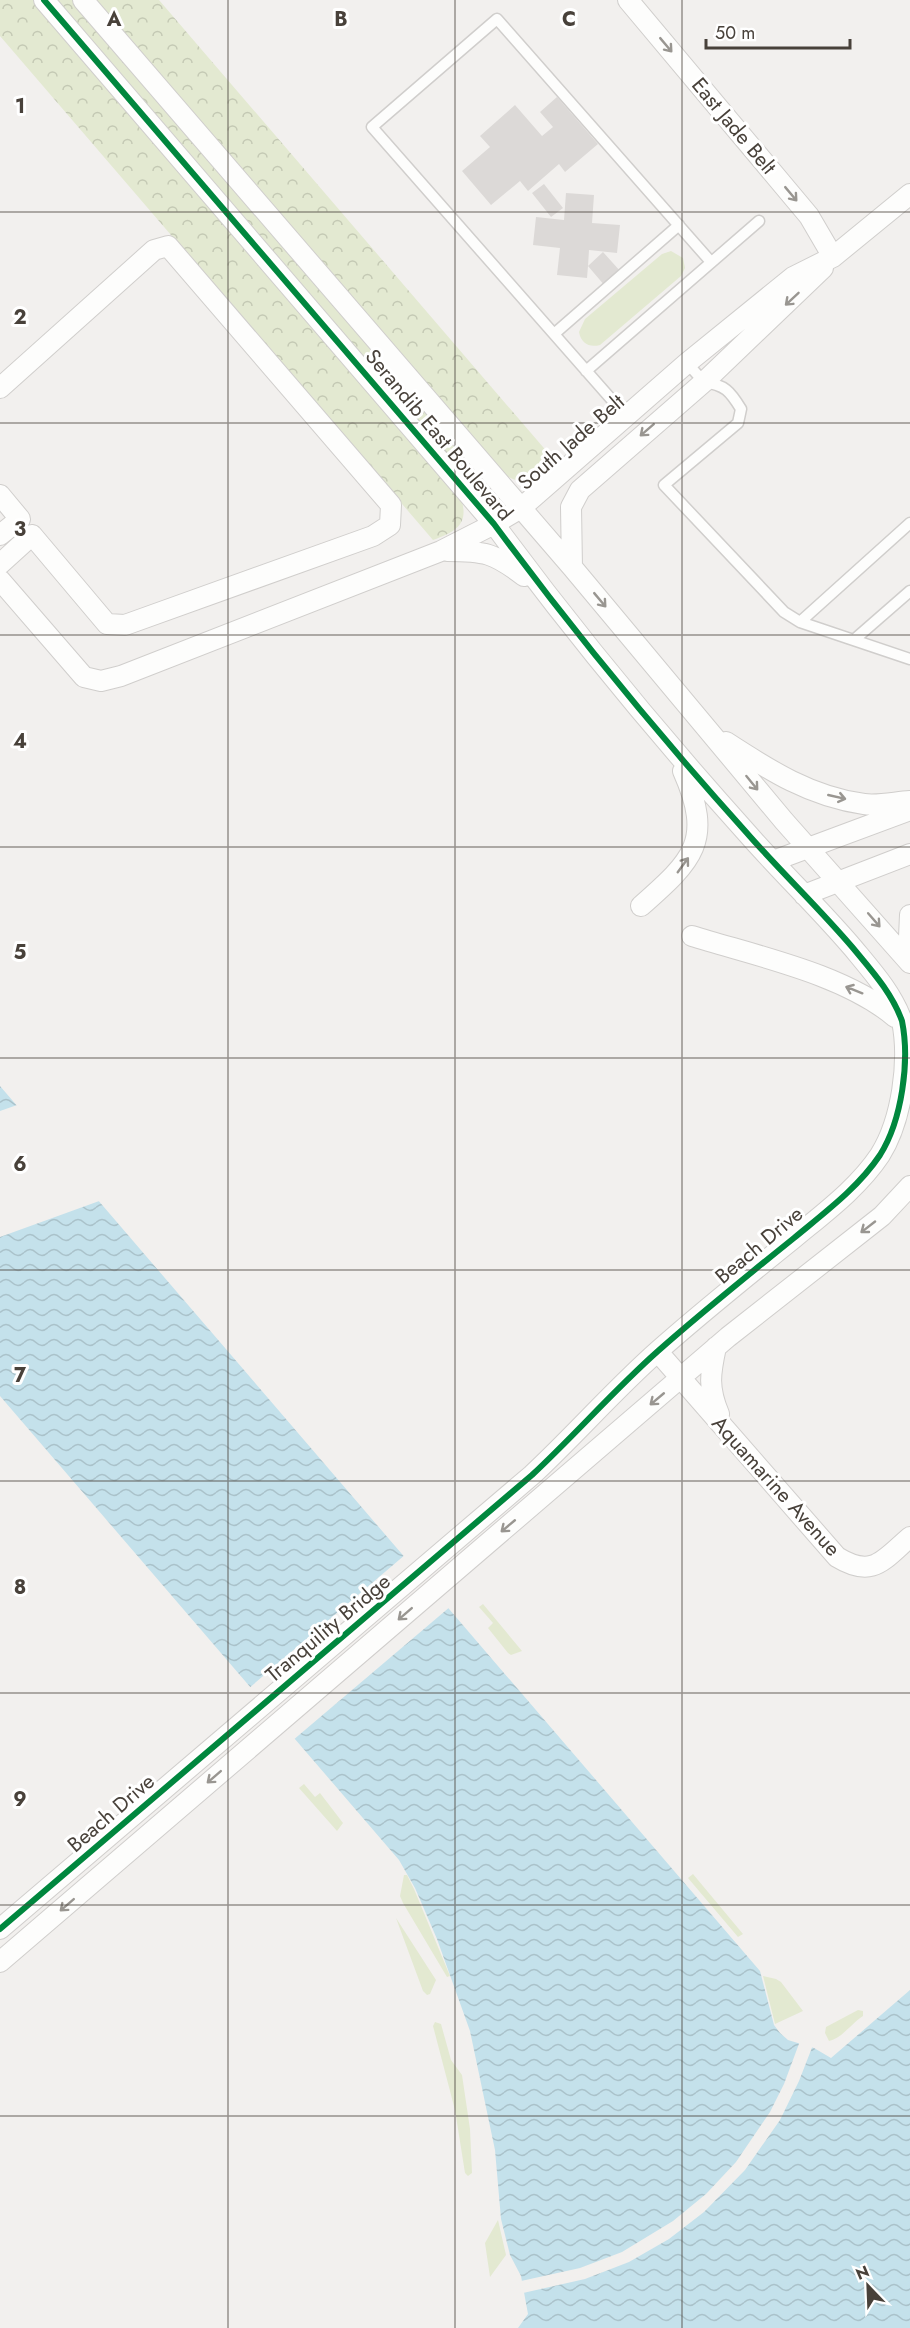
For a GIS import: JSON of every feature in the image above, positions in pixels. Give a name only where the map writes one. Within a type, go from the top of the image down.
[{"type":"street","name":"Serandib East Boulevard","points":[[44,0],[494,524],[545,593],[674,752],[804,896]]},
{"type":"street","name":"Serandib East Boulevard","points":[[83,0],[572,567],[784,821],[839,882]]},
{"type":"street","name":"East Jade Belt","points":[[628,0],[809,216],[833,257]]},
{"type":"street","name":"South Jade Belt","points":[[0,580],[84,677],[101,681],[121,676],[441,551],[521,508],[687,363],[793,277],[833,257],[910,194]]},
{"type":"street","points":[[0,388],[154,250],[168,246],[391,505],[390,525],[373,536],[125,625],[107,624],[32,535],[0,564]]},
{"type":"street","points":[[572,567],[571,507],[580,490],[704,382],[833,257]]},
{"type":"street","points":[[0,495],[20,519],[0,535]]},
{"type":"street","points":[[441,551],[479,551],[501,558],[545,593]]},
{"type":"street","points":[[711,733],[783,778],[818,793],[865,804],[910,801]]},
{"type":"street","points":[[641,906],[674,877],[688,861],[696,839],[698,818],[695,797],[674,752]]},
{"type":"street","points":[[773,861],[910,810]]},
{"type":"street","points":[[804,896],[910,854]]},
{"type":"street","points":[[839,882],[909,961]]},
{"type":"street","name":"Beach Drive","points":[[434,1559],[559,1450],[599,1406],[658,1352],[837,1201],[879,1157],[890,1137],[902,1102],[907,1071],[902,1022],[883,983],[804,896]]},
{"type":"street","points":[[909,961],[910,915]]},
{"type":"street","points":[[692,936],[799,969],[861,992],[902,1022]]},
{"type":"street","points":[[682,1378],[716,1347],[882,1216],[910,1186]]},
{"type":"street","points":[[716,1347],[710,1387],[724,1427]]},
{"type":"street","name":"Aquamarine Avenue","points":[[658,1352],[837,1557],[858,1567],[869,1568],[878,1564],[910,1537]]},
{"type":"street","name":"Tranquility Bridge","points":[[258,1739],[682,1378]]},
{"type":"street","name":"Tranquility Bridge","points":[[243,1721],[434,1559]]},
{"type":"street","name":"Beach Drive","points":[[0,1929],[243,1721]]},
{"type":"street","name":"Beach Drive","points":[[0,1962],[258,1739]]},
{"type":"lane","points":[[626,416],[372,127],[497,19],[711,262]]},
{"type":"lane","points":[[586,371],[759,221]]},
{"type":"lane","points":[[554,334],[679,225]]},
{"type":"lane","points":[[687,363],[704,382],[719,384],[731,393],[741,409],[738,423],[664,485],[784,612],[800,622],[908,656]]},
{"type":"lane","points":[[800,622],[910,523]]},
{"type":"lane","points":[[855,639],[910,591]]},
{"type":"green space","points":[[0,0],[159,0],[561,468],[541,479],[525,482],[517,481],[490,465],[459,492],[464,510],[461,523],[450,532],[433,540],[0,36]]},
{"type":"green space","points":[[671,251],[683,258],[685,268],[681,276],[600,345],[592,346],[584,342],[579,332],[585,319],[662,254]]},
{"type":"green space","points":[[483,1604],[522,1651],[511,1655],[508,1653],[488,1628],[493,1623],[479,1607]]},
{"type":"green space","points":[[304,1784],[315,1797],[320,1793],[343,1823],[337,1831],[299,1788]]},
{"type":"green space","points":[[693,1874],[743,1934],[738,1937],[688,1878]]},
{"type":"green space","points":[[404,1875],[407,1875],[414,1889],[450,1976],[447,1977],[403,1903],[400,1896]]},
{"type":"green space","points":[[396,1918],[436,1980],[430,1994],[427,1995],[423,1991]]},
{"type":"green space","points":[[763,1976],[781,1982],[803,2011],[775,2024]]},
{"type":"green space","points":[[858,2010],[863,2011],[863,2016],[838,2037],[829,2041],[825,2033],[826,2027]]},
{"type":"green space","points":[[435,2022],[441,2024],[451,2060],[462,2075],[470,2129],[472,2173],[468,2176],[465,2173],[455,2110],[433,2026]]},
{"type":"green space","points":[[498,2220],[506,2255],[490,2277],[485,2243]]},
{"type":"water","points":[[0,1086],[760,1971],[774,2025],[780,2033],[788,2040],[814,2048],[831,2058],[910,1990],[910,2328],[518,2328],[528,2314],[521,2276],[510,2255],[501,2219],[495,2150],[470,2031],[437,1939],[415,1888],[399,1860],[0,1396]]},
{"type":"pier","points":[[20,1104],[102,1200],[0,1237],[0,1111]]},
{"type":"pier","points":[[406,1554],[451,1606],[292,1741],[248,1689]]},
{"type":"pier","points":[[800,2041],[813,2045],[780,2120],[745,2170],[704,2212],[669,2239],[629,2262],[585,2279],[523,2293],[521,2281],[580,2268],[622,2252],[673,2221],[706,2194],[736,2162],[770,2112],[784,2084]]},
{"type":"building","points":[[557,97],[598,144],[565,172],[559,164],[528,191],[520,181],[491,205],[462,171],[490,147],[480,136],[515,105],[542,136],[553,127],[540,112]]},
{"type":"building","points":[[544,184],[563,208],[551,217],[532,193]]},
{"type":"building","points":[[566,193],[594,195],[592,223],[620,225],[617,253],[589,250],[587,278],[557,275],[560,248],[533,245],[536,217],[564,220]]},
{"type":"building","points":[[603,252],[621,272],[605,286],[588,266]]},
{"type":"cycle path","points":[[0,1929],[532,1475],[658,1351],[851,1189],[871,1167],[888,1141],[899,1108],[905,1054],[902,1021],[898,1011],[867,965],[680,757],[616,681],[494,524],[44,0]]}]
